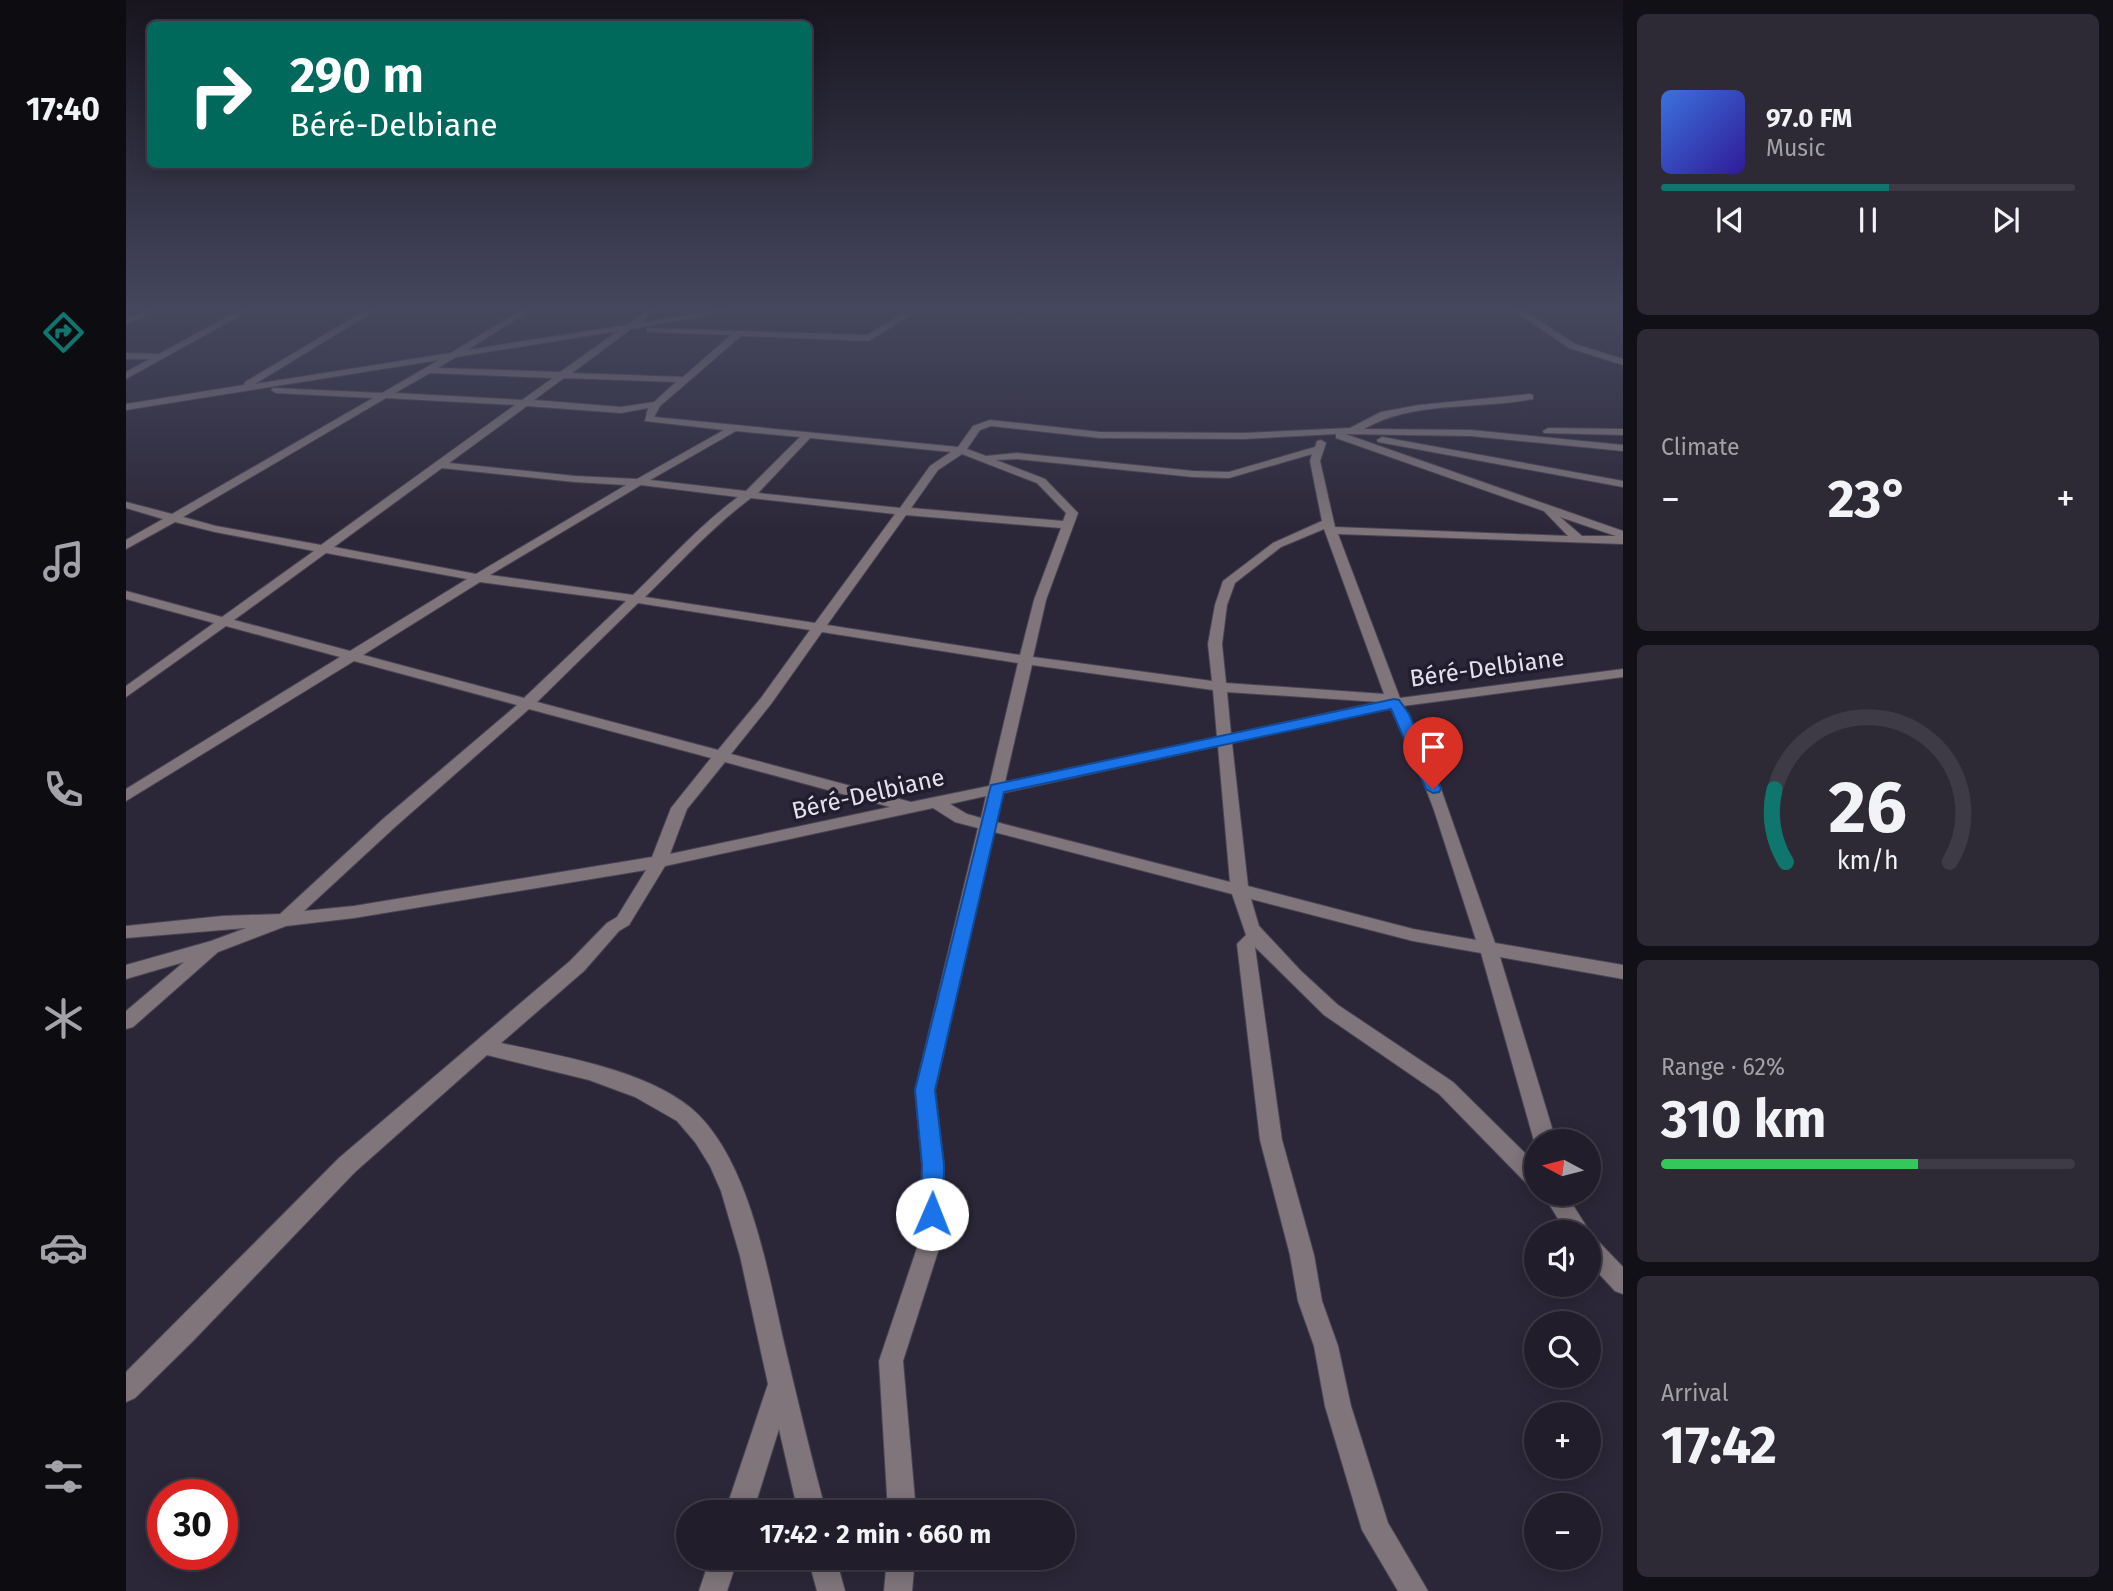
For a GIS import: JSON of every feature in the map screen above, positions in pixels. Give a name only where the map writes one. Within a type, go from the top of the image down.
[{"type":"street","points":[[241,388],[247,384]]},
{"type":"street","points":[[126,407],[265,384]]},
{"type":"street","points":[[126,544],[403,384]]},
{"type":"street","points":[[126,693],[551,384]]},
{"type":"street","points":[[681,384],[657,404],[648,419],[961,450],[1041,481],[1072,513],[1040,600],[925,1090],[933,1165],[931,1239],[891,1361],[901,1500]]},
{"type":"street","points":[[241,388],[528,402],[621,410],[657,404]]},
{"type":"street","points":[[1409,397],[1419,408]]},
{"type":"street","points":[[1353,431],[1381,415],[1419,408],[1530,397]]},
{"type":"street","points":[[126,1389],[347,1165],[577,966],[623,921],[659,862],[679,808],[821,628],[934,468],[961,450],[976,428],[990,423],[1100,435],[1243,436],[1324,431],[1504,434],[1623,448]]},
{"type":"street","points":[[126,796],[558,528],[734,428]]},
{"type":"street","points":[[1324,431],[1315,461],[1329,526],[1456,849],[1541,1129]]},
{"type":"street","points":[[1324,431],[1439,448],[1623,484]]},
{"type":"street","points":[[1324,431],[1547,507],[1623,537]]},
{"type":"street","points":[[1504,434],[1623,432]]},
{"type":"street","points":[[126,932],[222,922],[284,920],[389,822],[527,703],[713,521],[760,486],[808,434]]},
{"type":"street","points":[[981,457],[1017,456],[1167,472],[1229,475],[1319,449]]},
{"type":"street","points":[[442,465],[575,479],[639,482],[905,512],[1067,525]]},
{"type":"street","points":[[126,505],[170,519],[480,578],[539,584],[1026,660],[1219,686],[1321,692],[1398,701]]},
{"type":"street","points":[[1547,507],[1578,539]]},
{"type":"street","points":[[1524,1166],[1446,1088],[1331,1010],[1294,976],[1251,929],[1240,893],[1223,739],[1215,644],[1221,605],[1229,581],[1277,545],[1329,526],[1501,538],[1623,537]]},
{"type":"street","points":[[126,595],[912,808]]},
{"type":"street","name":"Béré-Delbiane","points":[[126,972],[216,946],[284,920],[354,912],[659,862],[1398,701],[1623,673]]},
{"type":"street","points":[[936,803],[961,818],[1240,893],[1413,935],[1623,972]]},
{"type":"street","points":[[1258,936],[1246,944],[1271,1140],[1302,1255],[1310,1301],[1326,1346],[1338,1406],[1376,1530],[1414,1591]]},
{"type":"street","points":[[126,1022],[216,946]]},
{"type":"street","points":[[484,1047],[636,1087],[684,1115],[708,1145],[731,1187],[746,1234],[808,1500]]},
{"type":"street","points":[[1601,1260],[1623,1283]]},
{"type":"street","points":[[743,1500],[781,1383]]},
{"type":"street","points":[[713,1591],[720,1570]]},
{"type":"street","points":[[825,1570],[831,1591]]},
{"type":"street","points":[[898,1591],[900,1570]]},
{"type":"route","points":[[932,1214],[933,1165],[925,1090],[986,825],[997,789],[1136,757],[1394,704],[1402,714],[1433,789]]}]
